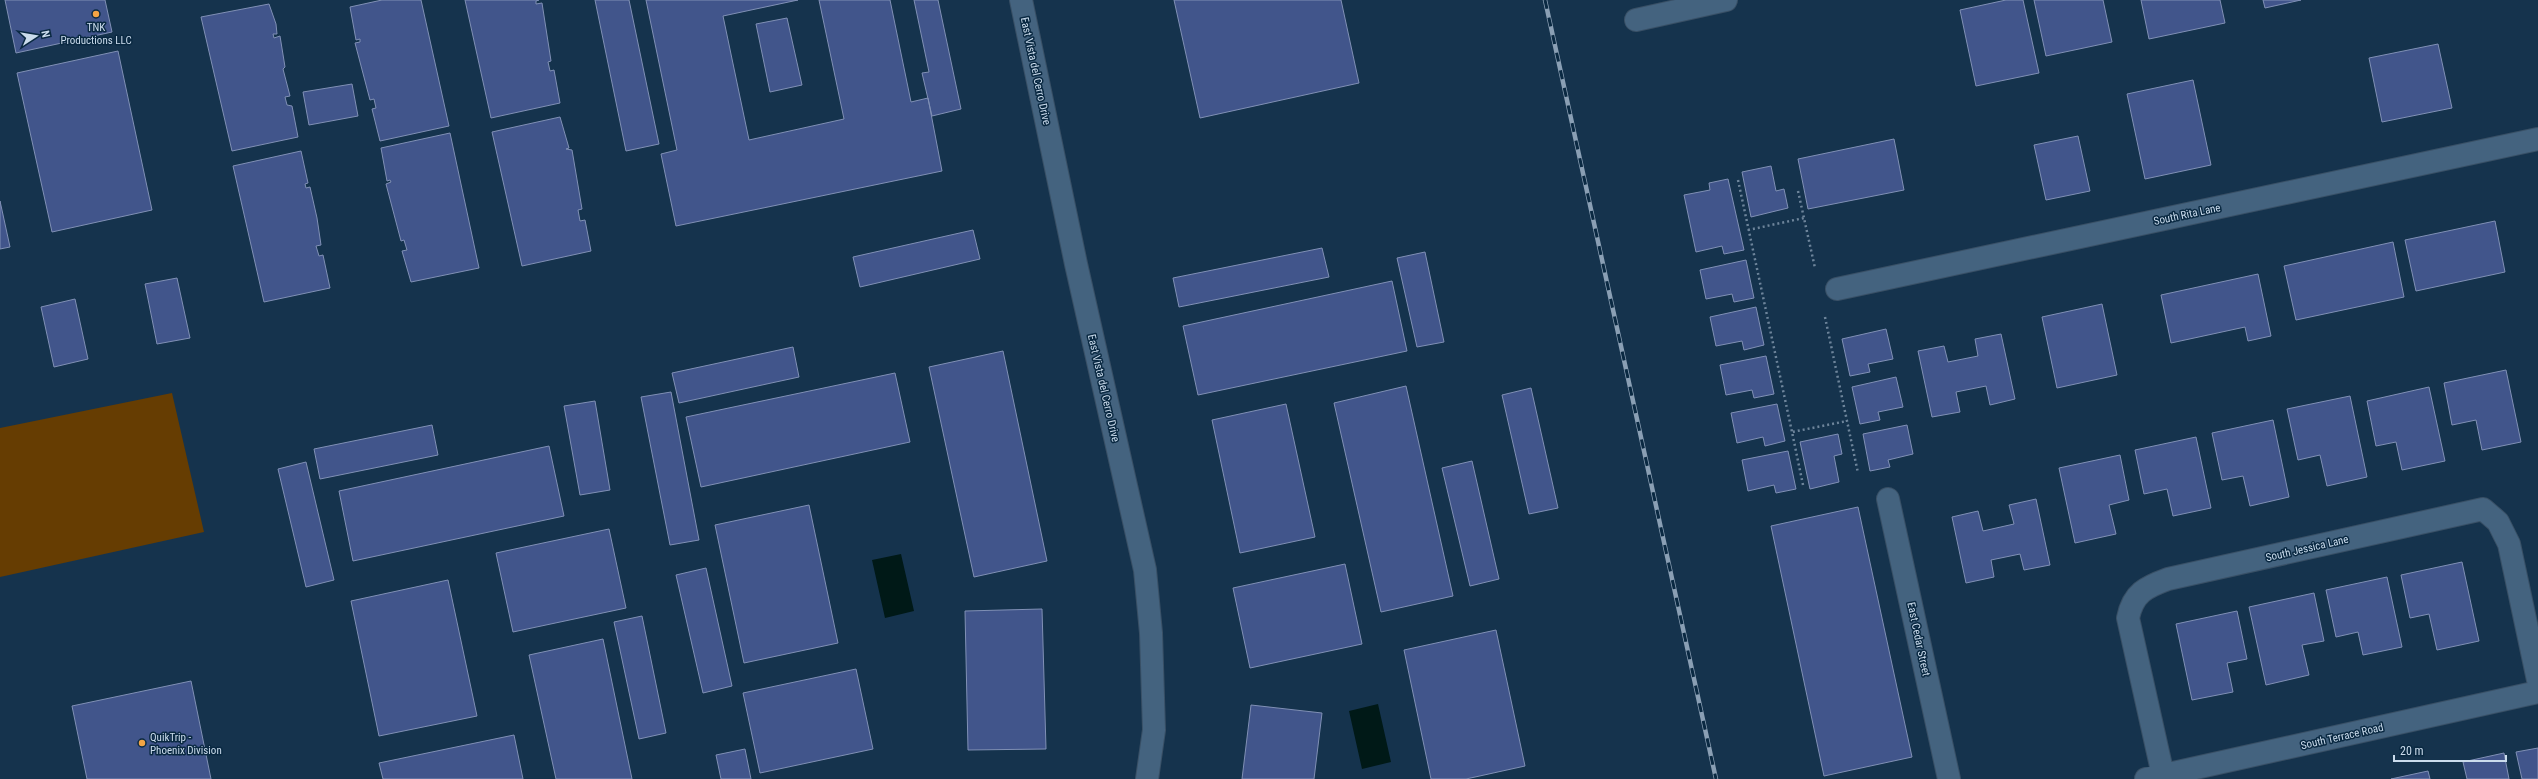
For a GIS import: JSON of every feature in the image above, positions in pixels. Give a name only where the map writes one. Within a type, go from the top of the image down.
[{"type":"street","name":"East Vista del Cerro Drive","points":[[1021,0],[1076,264],[1145,570],[1151,633],[1154,730],[1147,779]]},
{"type":"street","points":[[1636,20],[1726,0]]},
{"type":"street","name":"South Rita Lane","points":[[1828,291],[2538,139]]},
{"type":"street","name":"East Cedar Street","points":[[1888,499],[1950,779]]},
{"type":"street","name":"South Jessica Lane","points":[[2154,777],[2128,618],[2130,605],[2137,594],[2148,586],[2168,579],[2484,509],[2498,522],[2510,544],[2538,680]]},
{"type":"street","name":"South Terrace Road","points":[[2154,777],[2538,692]]},
{"type":"path","points":[[1738,180],[1803,485]]},
{"type":"path","points":[[1798,191],[1804,218],[1828,291],[1847,421],[1858,473]]},
{"type":"path","points":[[1748,230],[1804,218]]},
{"type":"path","points":[[1792,432],[1847,421]]},
{"type":"shaded area","points":[[172,393],[204,532],[0,577],[0,428]]},
{"type":"shaded area","points":[[901,554],[914,611],[885,618],[872,560]]},
{"type":"shaded area","points":[[1378,704],[1391,762],[1362,769],[1349,711]]},
{"type":"building","points":[[5,0],[105,0],[112,32],[16,53]]},
{"type":"building","points":[[382,0],[421,0],[449,126],[380,141],[372,109],[376,108],[374,99],[370,100],[355,43],[360,42],[360,39],[356,40],[350,7]]},
{"type":"building","points":[[465,0],[539,0],[536,1],[536,4],[542,3],[551,61],[548,62],[550,71],[554,70],[560,103],[491,118]]},
{"type":"building","points":[[595,0],[629,0],[659,144],[626,151]]},
{"type":"building","points":[[646,0],[798,0],[723,16],[749,140],[844,119],[819,0],[890,0],[911,102],[928,98],[942,171],[676,226],[661,154],[677,150]]},
{"type":"building","points":[[914,0],[938,0],[961,109],[932,116],[922,73],[929,72]]},
{"type":"building","points":[[1174,0],[1341,0],[1359,83],[1200,118]]},
{"type":"building","points":[[2006,0],[2023,0],[2039,73],[1976,86],[1960,10]]},
{"type":"building","points":[[2034,0],[2103,0],[2112,42],[2046,56]]},
{"type":"building","points":[[2141,0],[2220,0],[2225,23],[2149,39]]},
{"type":"building","points":[[2263,0],[2301,0],[2265,8]]},
{"type":"building","points":[[269,4],[276,24],[277,34],[273,34],[274,38],[280,36],[285,67],[283,69],[290,96],[285,97],[287,105],[292,106],[298,137],[232,151],[201,17]]},
{"type":"building","points":[[787,18],[802,85],[770,92],[756,24]]},
{"type":"building","points":[[2438,44],[2452,108],[2382,122],[2369,58]]},
{"type":"building","points":[[118,51],[152,210],[52,232],[17,73]]},
{"type":"building","points":[[2193,80],[2211,165],[2145,179],[2127,94]]},
{"type":"building","points":[[352,84],[358,116],[309,125],[303,92]]},
{"type":"building","points":[[560,117],[569,148],[566,149],[572,150],[582,209],[578,210],[580,221],[585,220],[591,251],[522,266],[492,132]]},
{"type":"building","points":[[450,133],[479,268],[411,282],[402,251],[407,250],[404,240],[401,241],[386,184],[391,182],[390,180],[387,181],[381,148]]},
{"type":"building","points":[[2078,136],[2090,191],[2046,200],[2034,145]]},
{"type":"building","points":[[1894,139],[1904,190],[1808,209],[1798,159]]},
{"type":"building","points":[[301,151],[308,183],[305,184],[306,188],[310,187],[317,218],[321,245],[316,246],[319,256],[323,255],[330,288],[264,302],[233,166]]},
{"type":"building","points":[[1771,166],[1776,191],[1784,189],[1788,208],[1751,217],[1742,172]]},
{"type":"building","points":[[1728,179],[1744,250],[1724,254],[1722,246],[1696,252],[1684,195],[1710,190],[1709,183]]},
{"type":"building","points":[[0,201],[10,247],[0,249]]},
{"type":"building","points":[[2495,221],[2505,272],[2416,291],[2405,240]]},
{"type":"building","points":[[973,230],[980,259],[860,287],[853,257]]},
{"type":"building","points":[[2393,242],[2404,297],[2296,320],[2284,266]]},
{"type":"building","points":[[1322,248],[1329,277],[1179,307],[1173,278]]},
{"type":"building","points":[[1425,252],[1444,342],[1417,347],[1397,258]]},
{"type":"building","points":[[1746,260],[1754,298],[1734,302],[1732,294],[1706,299],[1700,270]]},
{"type":"building","points":[[2258,274],[2271,336],[2248,341],[2245,327],[2171,343],[2161,295]]},
{"type":"building","points":[[177,278],[190,338],[157,344],[145,284]]},
{"type":"building","points":[[1392,281],[1407,351],[1198,395],[1183,326]]},
{"type":"building","points":[[75,299],[88,359],[54,367],[41,307]]},
{"type":"building","points":[[2102,304],[2117,375],[2057,388],[2042,317]]},
{"type":"building","points":[[1756,307],[1764,345],[1744,350],[1742,341],[1716,346],[1710,317]]},
{"type":"building","points":[[1886,329],[1893,359],[1868,364],[1870,372],[1850,376],[1842,339]]},
{"type":"building","points":[[2001,334],[2015,399],[1990,405],[1986,386],[1956,392],[1960,412],[1932,417],[1918,351],[1944,346],[1948,362],[1978,356],[1975,339]]},
{"type":"building","points":[[793,347],[799,377],[679,403],[672,373]]},
{"type":"building","points":[[1003,351],[1047,561],[974,577],[929,367]]},
{"type":"building","points":[[1766,356],[1774,394],[1754,398],[1752,390],[1726,395],[1720,365]]},
{"type":"building","points":[[2506,370],[2521,442],[2482,450],[2476,420],[2452,425],[2444,383]]},
{"type":"building","points":[[895,373],[910,442],[701,487],[686,417]]},
{"type":"building","points":[[1896,377],[1903,407],[1878,412],[1880,420],[1860,424],[1852,387]]},
{"type":"building","points":[[1406,386],[1453,596],[1381,612],[1334,403]]},
{"type":"building","points":[[2429,387],[2445,461],[2402,470],[2396,442],[2376,446],[2367,401]]},
{"type":"building","points":[[1531,388],[1558,508],[1529,514],[1502,395]]},
{"type":"building","points":[[671,392],[699,540],[670,545],[641,397]]},
{"type":"building","points":[[2350,396],[2367,477],[2327,486],[2320,455],[2298,460],[2287,409]]},
{"type":"building","points":[[595,401],[610,490],[580,495],[564,406]]},
{"type":"building","points":[[1286,404],[1315,537],[1240,553],[1212,420]]},
{"type":"building","points":[[1777,404],[1785,441],[1765,446],[1763,437],[1737,443],[1731,413]]},
{"type":"building","points":[[2273,420],[2289,497],[2250,506],[2243,476],[2222,480],[2212,433]]},
{"type":"building","points":[[432,425],[438,455],[320,479],[314,449]]},
{"type":"building","points":[[1907,425],[1913,454],[1888,460],[1890,467],[1870,471],[1863,434]]},
{"type":"building","points":[[1838,434],[1842,454],[1834,456],[1839,482],[1810,489],[1800,442]]},
{"type":"building","points":[[2196,437],[2211,508],[2173,516],[2167,489],[2144,494],[2135,450]]},
{"type":"building","points":[[549,446],[564,516],[353,561],[339,491]]},
{"type":"building","points":[[1788,451],[1796,489],[1776,493],[1774,485],[1748,491],[1742,460]]},
{"type":"building","points":[[2120,455],[2129,500],[2109,505],[2116,534],[2075,543],[2059,468]]},
{"type":"building","points":[[1472,461],[1499,579],[1470,586],[1442,468]]},
{"type":"building","points":[[306,462],[334,580],[306,587],[278,469]]},
{"type":"building","points":[[2036,499],[2050,565],[2024,570],[2020,554],[1991,560],[1994,577],[1966,583],[1952,517],[1978,511],[1983,531],[2014,524],[2009,505]]},
{"type":"building","points":[[809,505],[838,643],[744,663],[715,525]]},
{"type":"building","points":[[1858,507],[1912,757],[1824,776],[1771,526]]},
{"type":"building","points":[[609,529],[626,608],[513,632],[496,553]]},
{"type":"building","points":[[2462,562],[2479,641],[2437,650],[2429,614],[2410,618],[2401,575]]},
{"type":"building","points":[[1345,564],[1362,644],[1250,668],[1233,588]]},
{"type":"building","points":[[706,568],[732,686],[703,693],[676,575]]},
{"type":"building","points":[[2387,577],[2402,647],[2363,655],[2358,632],[2336,637],[2326,590]]},
{"type":"building","points":[[448,580],[477,716],[379,736],[351,601]]},
{"type":"building","points":[[2314,593],[2324,641],[2302,645],[2309,675],[2266,685],[2249,607]]},
{"type":"building","points":[[1042,609],[1046,749],[968,750],[965,611]]},
{"type":"building","points":[[2237,611],[2247,659],[2227,663],[2233,692],[2192,700],[2176,624]]},
{"type":"building","points":[[642,616],[666,733],[639,739],[614,622]]},
{"type":"building","points":[[1496,630],[1525,766],[1466,779],[1431,779],[1404,650]]},
{"type":"building","points":[[603,639],[632,779],[556,779],[529,655]]},
{"type":"building","points":[[856,669],[873,749],[760,773],[743,693]]},
{"type":"building","name":"QuikTrip - Phoenix Division","points":[[191,681],[211,779],[87,779],[72,706]]},
{"type":"building","points":[[1251,705],[1322,713],[1314,779],[1242,779]]},
{"type":"building","points":[[514,735],[523,779],[383,779],[379,763]]},
{"type":"building","points":[[2538,748],[2538,779],[2522,779],[2516,752]]},
{"type":"building","points":[[745,749],[751,779],[721,779],[716,755]]},
{"type":"building","points":[[2504,753],[2509,779],[2467,779],[2463,762]]},
{"type":"building","points":[[2428,771],[2430,779],[2391,779]]},
{"type":"railway","points":[[1545,0],[1716,779]]},
{"type":"place","name":"TNK Productions LLC","points":[[96,14]]},
{"type":"place","name":"QuikTrip - Phoenix Division","points":[[142,743]]}]
